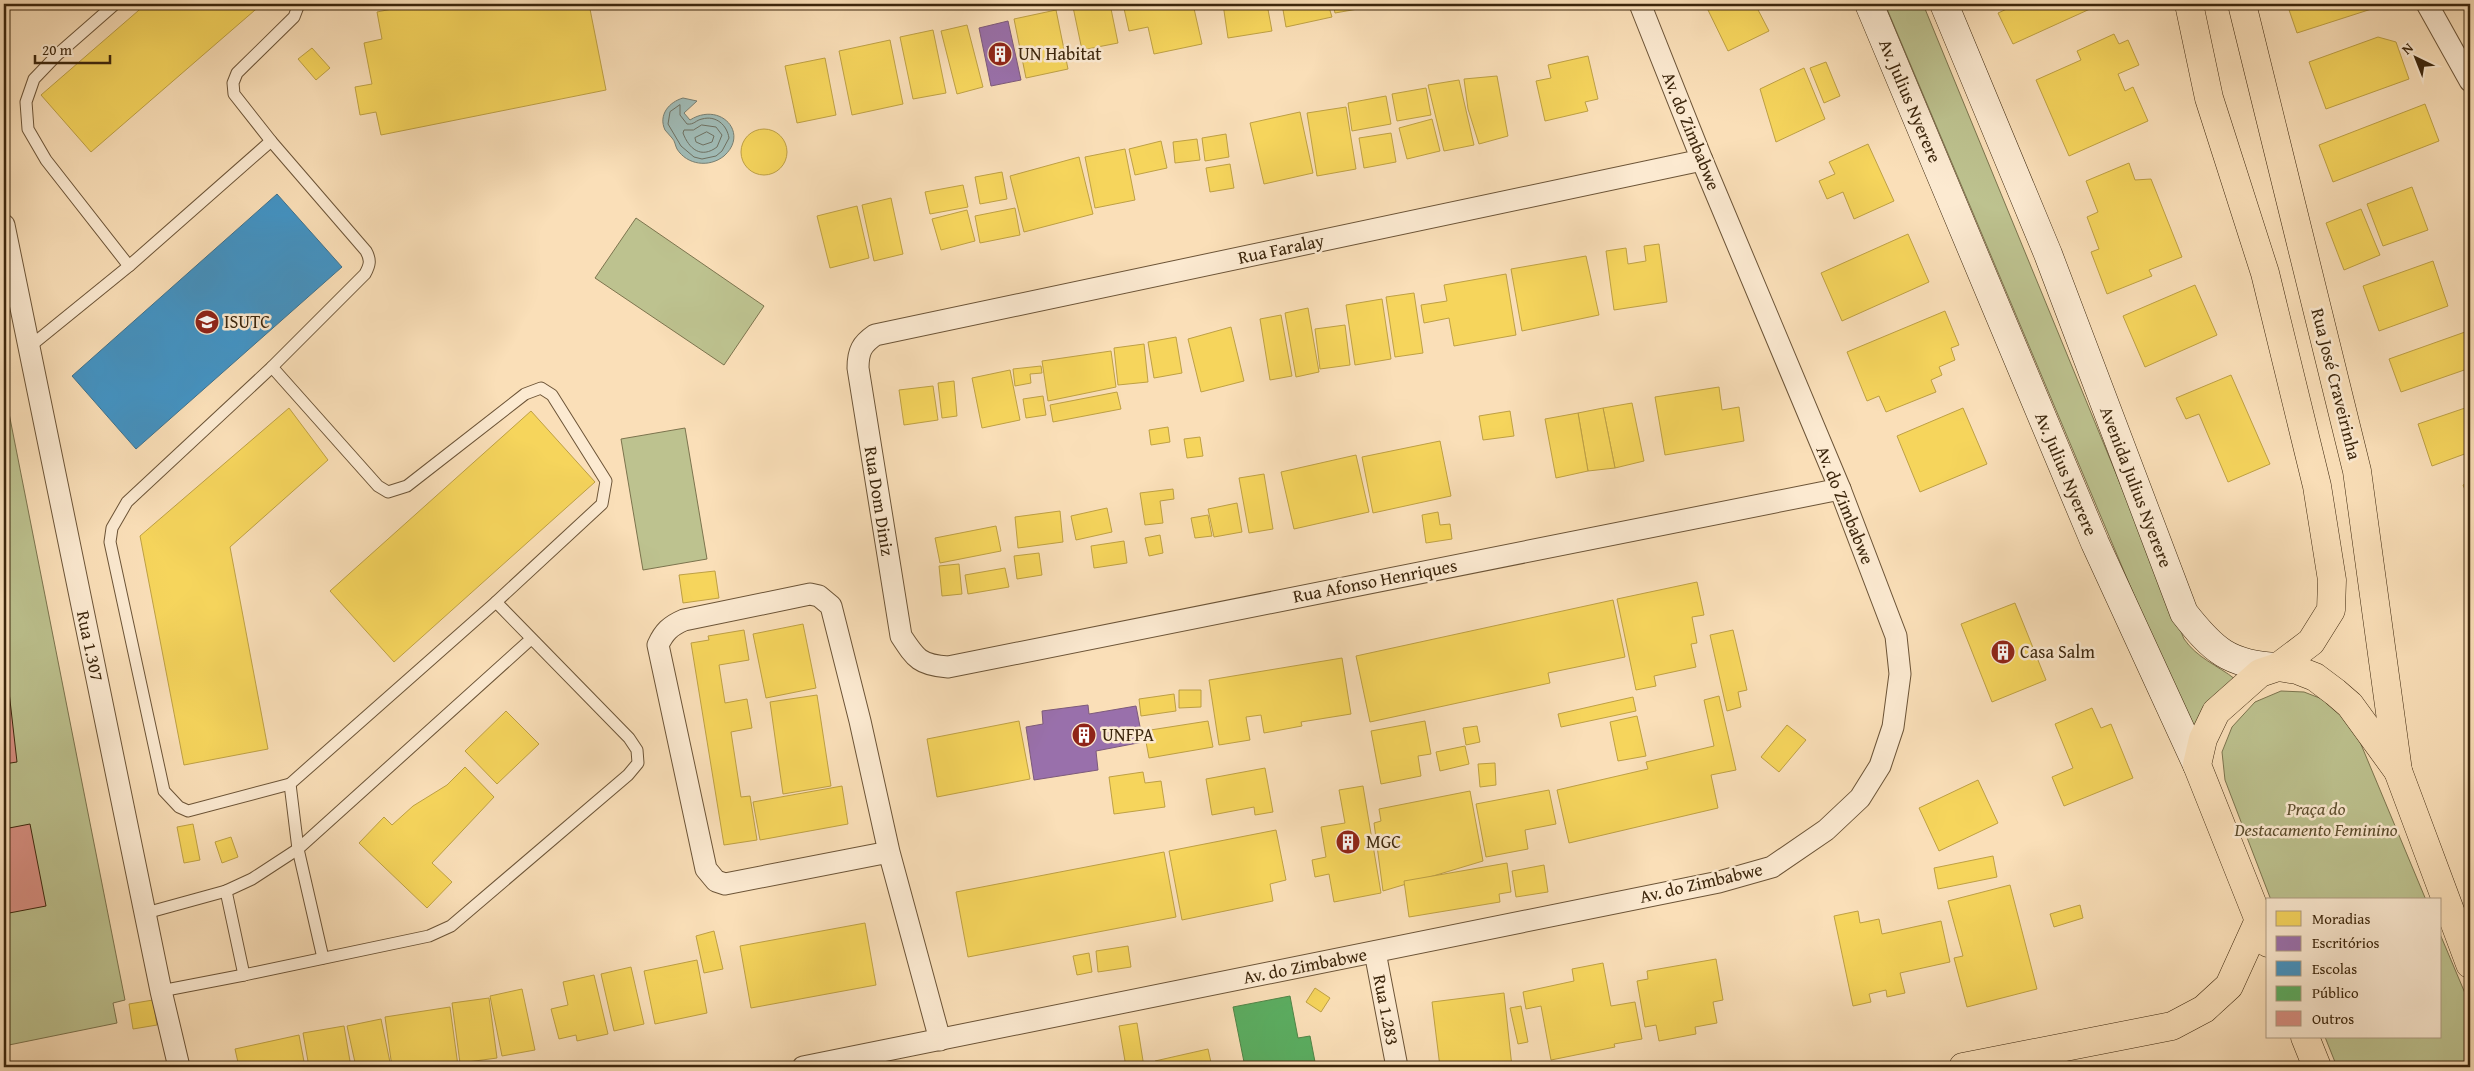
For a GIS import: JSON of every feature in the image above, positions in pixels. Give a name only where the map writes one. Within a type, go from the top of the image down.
[{"type":"main road","name":"Av. Julius Nyerere","points":[[1869,4],[2095,543],[2197,765],[2263,931]]},
{"type":"main road","name":"Avenida Julius Nyerere","points":[[1944,4],[2048,254],[2184,613],[2207,643],[2238,661],[2257,666],[2278,667]]},
{"type":"main road","points":[[2189,4],[2209,98],[2265,273],[2317,486],[2332,580],[2331,610],[2311,642],[2278,667],[2260,674],[2216,712],[2202,739],[2197,765]]},
{"type":"main road","name":"Rua José Craveirinha","points":[[2242,4],[2357,471],[2398,771]]},
{"type":"main road","points":[[2278,667],[2297,670],[2315,677],[2335,692],[2350,705],[2398,771],[2470,964]]},
{"type":"main road","points":[[1963,1067],[2172,1026],[2204,1009],[2229,986],[2263,931]]},
{"type":"main road","points":[[2305,1038],[2317,1067]]},
{"type":"street","name":"Av. do Zimbabwe","points":[[803,1067],[940,1040],[1003,1025],[1719,882],[1772,867],[1826,830],[1860,798],[1880,766],[1893,727],[1900,674],[1896,636],[1840,489],[1702,160],[1640,4]]},
{"type":"street","points":[[2427,4],[2470,81]]},
{"type":"street","name":"Rua Faralay","points":[[862,344],[876,335],[1702,160]]},
{"type":"street","name":"Rua 1.307","points":[[4,224],[161,992],[179,1067]]},
{"type":"street","name":"Rua Dom Diniz","points":[[862,344],[858,356],[858,368],[901,636],[914,655]]},
{"type":"street","name":"Rua Afonso Henriques","points":[[914,655],[929,666],[948,667],[1840,489]]},
{"type":"street","points":[[889,852],[725,884],[711,876],[706,869],[658,645],[663,634],[670,626],[684,620],[810,594],[826,600],[831,606],[856,702],[889,852],[940,1040]]},
{"type":"street","name":"Rua 1.283","points":[[1375,952],[1397,1067]]},
{"type":"lane","points":[[115,4],[34,79],[26,102],[28,129],[46,160],[129,266]]},
{"type":"lane","points":[[272,367],[378,486],[388,492],[407,486],[525,394],[541,388],[552,394],[606,481],[602,504],[496,602],[290,784],[188,811],[179,807],[164,792],[110,542],[112,528],[128,502],[272,367],[365,274],[370,265],[370,258],[366,251],[271,141],[234,94],[233,83],[237,73],[294,17],[299,4]]},
{"type":"lane","points":[[28,348],[129,266],[271,141]]},
{"type":"lane","points":[[161,992],[430,936],[452,926],[628,775],[638,763],[637,750],[629,738],[531,640],[496,602]]},
{"type":"lane","points":[[146,913],[226,891],[252,879],[298,849],[531,640]]},
{"type":"lane","points":[[290,784],[298,849],[323,958]]},
{"type":"lane","points":[[226,891],[244,975]]},
{"type":"green space","points":[[1885,4],[1923,4],[2184,639],[2201,656],[2235,679],[2194,731],[2190,728]]},
{"type":"green space","points":[[636,218],[764,306],[724,365],[595,278]]},
{"type":"green space","points":[[4,388],[125,1000],[113,1003],[117,1023],[4,1046]]},
{"type":"green space","points":[[685,428],[707,559],[643,570],[621,439]]},
{"type":"green space","name":"Praça do Destacamento Feminino","points":[[2281,691],[2304,692],[2330,702],[2355,730],[2425,898],[2270,898],[2225,780],[2222,752],[2232,727],[2255,702]]},
{"type":"green space","points":[[2442,939],[2470,1005],[2470,1067],[2337,1067],[2325,1038],[2442,1038]]},
{"type":"water","points":[[683,98],[697,101],[684,113],[690,120],[701,115],[712,114],[728,122],[733,129],[734,138],[731,147],[718,160],[699,163],[686,159],[665,130],[663,119],[666,110],[673,103]]},
{"type":"building: Moradias","points":[[146,4],[262,4],[91,152],[41,95]]},
{"type":"building: Moradias","points":[[417,4],[589,4],[606,90],[381,135],[376,112],[360,115],[355,87],[372,84],[364,43],[382,39],[377,12]]},
{"type":"building: Moradias","points":[[1091,4],[1110,4],[1118,43],[1082,50],[1073,7]]},
{"type":"building: Moradias","points":[[1123,4],[1193,4],[1202,44],[1154,54],[1148,27],[1129,31]]},
{"type":"building: Moradias","points":[[1223,4],[1267,4],[1272,31],[1228,38]]},
{"type":"building: Moradias","points":[[1282,4],[1328,4],[1332,17],[1286,27]]},
{"type":"building: Moradias","points":[[1333,4],[1386,4],[1335,13]]},
{"type":"building: Moradias","points":[[1716,4],[1755,4],[1769,31],[1728,51],[1707,8]]},
{"type":"building: Moradias","points":[[2018,4],[2101,4],[2013,44],[1998,13]]},
{"type":"building: Moradias","points":[[2287,4],[2387,4],[2297,33]]},
{"type":"building: Moradias","points":[[1056,10],[1068,69],[1026,78],[1014,19]]},
{"type":"building: Moradias","points":[[967,25],[983,87],[957,94],[941,31]]},
{"type":"building: Moradias","points":[[933,30],[946,93],[913,99],[900,37]]},
{"type":"building: Moradias","points":[[2114,34],[2119,44],[2128,40],[2139,65],[2118,74],[2125,91],[2133,87],[2148,121],[2069,156],[2036,80],[2081,60],[2077,51]]},
{"type":"building: Moradias","points":[[2378,37],[2396,42],[2409,79],[2326,109],[2309,62]]},
{"type":"building: Moradias","points":[[890,40],[903,104],[852,115],[839,51]]},
{"type":"building: Moradias","points":[[312,48],[330,68],[316,80],[298,59]]},
{"type":"building: Moradias","points":[[1588,56],[1598,99],[1585,102],[1588,111],[1545,121],[1536,81],[1551,78],[1548,65]]},
{"type":"building: Moradias","points":[[825,58],[836,115],[797,123],[785,66]]},
{"type":"building: Moradias","points":[[1826,62],[1840,96],[1824,103],[1810,68]]},
{"type":"building: Moradias","points":[[1804,68],[1825,119],[1776,142],[1760,89]]},
{"type":"building: Moradias","points":[[1497,76],[1508,136],[1479,144],[1468,109],[1464,79]]},
{"type":"building: Moradias","points":[[1459,80],[1474,145],[1444,151],[1428,85]]},
{"type":"building: Moradias","points":[[1426,88],[1431,115],[1397,121],[1392,94]]},
{"type":"building: Moradias","points":[[1386,96],[1391,124],[1352,131],[1348,103]]},
{"type":"building: Moradias","points":[[2425,104],[2439,141],[2333,182],[2319,145]]},
{"type":"building: Moradias","points":[[1346,107],[1356,169],[1317,176],[1307,113]]},
{"type":"building: Moradias","points":[[1300,112],[1313,173],[1264,184],[1250,123]]},
{"type":"building: Moradias","points":[[1432,119],[1440,151],[1407,159],[1399,128]]},
{"type":"building: Moradias","points":[[764,129],[777,133],[783,139],[787,152],[783,165],[777,171],[764,175],[751,171],[745,165],[741,152],[745,139],[751,133]]},
{"type":"building: Moradias","points":[[1391,133],[1396,162],[1364,168],[1359,138]]},
{"type":"building: Moradias","points":[[1226,134],[1229,157],[1205,161],[1202,138]]},
{"type":"building: Moradias","points":[[1197,139],[1200,160],[1175,163],[1173,142]]},
{"type":"building: Moradias","points":[[1161,141],[1167,168],[1135,175],[1129,149]]},
{"type":"building: Moradias","points":[[1868,144],[1894,201],[1854,219],[1843,192],[1827,199],[1819,181],[1835,174],[1829,162]]},
{"type":"building: Moradias","points":[[1125,149],[1135,200],[1095,208],[1085,157]]},
{"type":"building: Moradias","points":[[1079,157],[1093,214],[1024,232],[1010,176]]},
{"type":"building: Moradias","points":[[2129,163],[2135,180],[2151,179],[2182,257],[2149,270],[2152,276],[2107,294],[2091,252],[2099,249],[2087,217],[2098,212],[2086,181]]},
{"type":"building: Moradias","points":[[1230,164],[1234,188],[1210,192],[1206,168]]},
{"type":"building: Moradias","points":[[1002,172],[1007,199],[980,204],[975,177]]},
{"type":"building: Moradias","points":[[963,185],[968,207],[930,214],[925,192]]},
{"type":"building: Moradias","points":[[2412,187],[2428,230],[2383,246],[2367,204]]},
{"type":"building: Moradias","points":[[891,198],[903,254],[874,261],[862,205]]},
{"type":"building: Moradias","points":[[857,206],[869,258],[830,268],[817,216]]},
{"type":"building: Moradias","points":[[1015,208],[1020,235],[980,243],[975,216]]},
{"type":"building: Moradias","points":[[2361,209],[2380,255],[2344,270],[2326,223]]},
{"type":"building: Moradias","points":[[967,210],[975,241],[941,250],[932,219]]},
{"type":"building: Moradias","points":[[1908,234],[1929,282],[1842,321],[1821,273]]},
{"type":"building: Moradias","points":[[1659,244],[1667,302],[1614,310],[1606,251],[1626,248],[1628,264],[1646,261],[1644,246]]},
{"type":"building: Moradias","points":[[1586,256],[1599,315],[1522,331],[1511,269]]},
{"type":"building: Moradias","points":[[2433,261],[2448,306],[2379,331],[2363,286]]},
{"type":"building: Moradias","points":[[1506,274],[1516,335],[1454,346],[1449,318],[1424,323],[1421,305],[1447,301],[1444,285]]},
{"type":"building: Moradias","points":[[2195,285],[2217,335],[2145,367],[2123,316]]},
{"type":"building: Moradias","points":[[1414,293],[1423,353],[1395,357],[1386,297]]},
{"type":"building: Moradias","points":[[1382,299],[1391,359],[1355,365],[1346,305]]},
{"type":"building: Moradias","points":[[1308,308],[1319,372],[1296,377],[1285,313]]},
{"type":"building: Moradias","points":[[1945,311],[1959,345],[1951,348],[1955,360],[1939,367],[1942,375],[1931,380],[1936,392],[1886,412],[1879,396],[1867,401],[1847,352]]},
{"type":"building: Moradias","points":[[1281,315],[1292,376],[1270,380],[1260,319]]},
{"type":"building: Moradias","points":[[1345,325],[1350,365],[1320,369],[1315,329]]},
{"type":"building: Moradias","points":[[1231,327],[1244,381],[1201,392],[1188,339]]},
{"type":"building: Moradias","points":[[2465,332],[2470,346],[2470,368],[2401,392],[2389,359]]},
{"type":"building: Moradias","points":[[1176,337],[1182,373],[1154,378],[1148,342]]},
{"type":"building: Moradias","points":[[1144,344],[1148,382],[1118,385],[1114,348]]},
{"type":"building: Moradias","points":[[1111,351],[1116,387],[1048,401],[1042,361]]},
{"type":"building: Moradias","points":[[1041,366],[1042,373],[1030,374],[1031,383],[1015,386],[1013,369]]},
{"type":"building: Moradias","points":[[1010,370],[1020,420],[982,428],[972,378]]},
{"type":"building: Moradias","points":[[2231,375],[2270,464],[2228,482],[2199,414],[2186,419],[2176,398]]},
{"type":"building: Moradias","points":[[954,381],[957,416],[942,418],[938,383]]},
{"type":"building: Moradias","points":[[933,386],[938,420],[904,425],[899,390]]},
{"type":"building: Moradias","points":[[1719,387],[1722,410],[1739,407],[1744,441],[1665,455],[1655,397]]},
{"type":"building: Moradias","points":[[1117,392],[1121,409],[1053,422],[1050,405]]},
{"type":"building: Moradias","points":[[1043,396],[1046,415],[1026,418],[1023,399]]},
{"type":"building: Moradias","points":[[1632,403],[1644,461],[1615,468],[1603,408]]},
{"type":"building: Moradias","points":[[2468,407],[2470,414],[2470,452],[2432,466],[2418,424]]},
{"type":"building: Moradias","points":[[289,408],[328,460],[230,547],[268,749],[184,765],[140,536]]},
{"type":"building: Moradias","points":[[1603,408],[1615,468],[1588,471],[1578,413]]},
{"type":"building: Moradias","points":[[1963,408],[1987,464],[1920,492],[1897,436]]},
{"type":"building: Moradias","points":[[531,411],[595,482],[394,662],[330,591]]},
{"type":"building: Moradias","points":[[1510,411],[1514,436],[1483,440],[1479,416]]},
{"type":"building: Moradias","points":[[1578,413],[1588,471],[1556,478],[1545,419]]},
{"type":"building: Moradias","points":[[1168,427],[1170,442],[1151,445],[1149,430]]},
{"type":"building: Moradias","points":[[1200,437],[1203,456],[1187,458],[1184,439]]},
{"type":"building: Moradias","points":[[1440,441],[1451,496],[1373,513],[1362,457]]},
{"type":"building: Moradias","points":[[1356,455],[1369,512],[1294,529],[1281,472]]},
{"type":"building: Moradias","points":[[1264,474],[1273,529],[1249,533],[1239,478]]},
{"type":"building: Moradias","points":[[2470,482],[2470,502],[2463,485]]},
{"type":"building: Moradias","points":[[1173,489],[1174,499],[1160,501],[1163,523],[1145,525],[1140,493]]},
{"type":"building: Moradias","points":[[1237,503],[1242,532],[1214,537],[1208,509]]},
{"type":"building: Moradias","points":[[1107,508],[1112,532],[1076,540],[1071,516]]},
{"type":"building: Moradias","points":[[1060,511],[1063,542],[1018,548],[1015,517]]},
{"type":"building: Moradias","points":[[1438,512],[1440,525],[1450,524],[1452,539],[1426,543],[1422,515]]},
{"type":"building: Moradias","points":[[1208,515],[1212,536],[1195,538],[1191,518]]},
{"type":"building: Moradias","points":[[996,526],[1001,551],[940,563],[935,538]]},
{"type":"building: Moradias","points":[[1160,535],[1163,553],[1149,556],[1145,538]]},
{"type":"building: Moradias","points":[[1124,541],[1127,563],[1094,568],[1091,546]]},
{"type":"building: Moradias","points":[[1039,553],[1042,575],[1017,579],[1014,556]]},
{"type":"building: Moradias","points":[[959,564],[962,594],[942,596],[939,566]]},
{"type":"building: Moradias","points":[[1005,568],[1009,587],[968,594],[965,575]]},
{"type":"building: Moradias","points":[[715,571],[719,598],[683,603],[679,575]]},
{"type":"building: Moradias","points":[[1697,582],[1704,615],[1692,617],[1697,643],[1691,644],[1696,667],[1654,676],[1656,686],[1636,690],[1617,599]]},
{"type":"building: Moradias","points":[[1613,600],[1625,657],[1548,673],[1550,683],[1370,722],[1356,656]]},
{"type":"building: Moradias","name":"Casa Salm","points":[[2015,603],[2046,680],[1992,702],[1961,624]]},
{"type":"building: Moradias","points":[[803,624],[816,688],[766,698],[753,634]]},
{"type":"building: Moradias","points":[[744,630],[749,660],[719,665],[725,703],[747,699],[752,728],[731,732],[741,797],[750,796],[757,840],[724,845],[691,643],[709,640],[708,636]]},
{"type":"building: Moradias","points":[[1733,630],[1747,690],[1738,692],[1741,707],[1727,711],[1710,635]]},
{"type":"building: Moradias","points":[[1342,658],[1351,714],[1301,722],[1302,726],[1264,733],[1261,715],[1246,717],[1250,740],[1219,745],[1209,680]]},
{"type":"building: Moradias","points":[[1179,690],[1201,690],[1201,707],[1179,708]]},
{"type":"building: Moradias","points":[[1174,694],[1176,711],[1141,716],[1139,699]]},
{"type":"building: Moradias","points":[[817,695],[831,786],[783,794],[770,702]]},
{"type":"building: Moradias","points":[[1719,696],[1736,770],[1711,775],[1718,808],[1569,843],[1557,790],[1648,769],[1646,762],[1714,746],[1704,700]]},
{"type":"building: Moradias","points":[[1633,697],[1636,711],[1561,727],[1558,714]]},
{"type":"building: Moradias","points":[[2092,708],[2101,728],[2111,724],[2133,778],[2064,806],[2052,777],[2073,768],[2055,724]]},
{"type":"building: Moradias","points":[[506,711],[539,744],[497,784],[465,751]]},
{"type":"building: Moradias","points":[[1637,716],[1646,756],[1618,761],[1610,722]]},
{"type":"building: Moradias","points":[[1019,721],[1030,779],[937,797],[927,739]]},
{"type":"building: Moradias","points":[[1208,721],[1213,747],[1149,758],[1144,731]]},
{"type":"building: Moradias","points":[[1425,721],[1431,754],[1418,756],[1421,776],[1381,784],[1371,731]]},
{"type":"building: Moradias","points":[[1787,725],[1806,740],[1779,772],[1761,757]]},
{"type":"building: Moradias","points":[[1477,726],[1480,742],[1466,745],[1463,728]]},
{"type":"building: Moradias","points":[[1465,746],[1469,764],[1440,771],[1436,752]]},
{"type":"building: Moradias","points":[[1495,763],[1496,785],[1480,787],[1478,764]]},
{"type":"building: Moradias","points":[[465,767],[494,797],[432,863],[452,882],[427,908],[359,843],[384,817],[392,825],[413,806],[447,785]]},
{"type":"building: Moradias","points":[[1265,768],[1273,812],[1255,815],[1254,807],[1212,815],[1206,779]]},
{"type":"building: Moradias","points":[[1143,772],[1145,783],[1161,781],[1165,807],[1114,814],[1109,777]]},
{"type":"building: Moradias","points":[[1978,780],[1998,823],[1939,851],[1919,808]]},
{"type":"building: Moradias","points":[[842,786],[848,824],[760,840],[753,802]]},
{"type":"building: Moradias","name":"MGC","points":[[1363,786],[1381,893],[1334,902],[1329,874],[1315,877],[1312,860],[1326,857],[1321,827],[1345,823],[1339,790]]},
{"type":"building: Moradias","points":[[1549,790],[1556,824],[1525,830],[1528,849],[1486,857],[1476,804]]},
{"type":"building: Moradias","points":[[1470,791],[1483,861],[1383,891],[1374,823],[1381,821],[1379,809]]},
{"type":"building: Moradias","points":[[193,824],[200,860],[184,863],[177,827]]},
{"type":"building: Moradias","points":[[1276,830],[1286,880],[1270,884],[1273,901],[1182,920],[1169,851]]},
{"type":"building: Moradias","points":[[231,837],[238,857],[222,863],[215,842]]},
{"type":"building: Moradias","points":[[1164,852],[1176,917],[968,957],[956,892]]},
{"type":"building: Moradias","points":[[1993,856],[1997,877],[1938,889],[1934,868]]},
{"type":"building: Moradias","points":[[1507,863],[1511,892],[1499,894],[1500,902],[1409,917],[1404,881]]},
{"type":"building: Moradias","points":[[1544,865],[1548,892],[1516,897],[1512,871]]},
{"type":"building: Moradias","points":[[2010,885],[2037,989],[1967,1007],[1954,958],[1963,956],[1948,901]]},
{"type":"building: Moradias","points":[[2080,905],[2083,918],[2054,927],[2050,914]]},
{"type":"building: Moradias","points":[[1858,911],[1860,923],[1879,919],[1882,934],[1941,921],[1950,962],[1900,973],[1905,993],[1887,997],[1886,990],[1869,994],[1871,1002],[1853,1006],[1834,916]]},
{"type":"building: Moradias","points":[[865,923],[876,985],[751,1008],[740,946]]},
{"type":"building: Moradias","points":[[714,931],[723,969],[704,973],[696,936]]},
{"type":"building: Moradias","points":[[1128,946],[1131,967],[1098,972],[1096,951]]},
{"type":"building: Moradias","points":[[1089,953],[1092,972],[1077,975],[1073,956]]},
{"type":"building: Moradias","points":[[1716,959],[1723,1000],[1713,1002],[1717,1023],[1695,1027],[1696,1034],[1659,1041],[1656,1025],[1645,1027],[1637,981],[1648,979],[1647,971]]},
{"type":"building: Moradias","points":[[697,960],[707,1013],[655,1024],[644,971]]},
{"type":"building: Moradias","points":[[1603,963],[1611,1006],[1635,1002],[1642,1039],[1614,1044],[1615,1047],[1551,1060],[1541,1006],[1526,1009],[1523,992],[1574,981],[1572,969]]},
{"type":"building: Moradias","points":[[631,967],[644,1024],[614,1031],[601,974]]},
{"type":"building: Moradias","points":[[594,975],[608,1034],[577,1041],[576,1035],[559,1039],[551,1009],[568,1005],[563,982]]},
{"type":"building: Moradias","points":[[1315,988],[1330,998],[1321,1012],[1306,1002]]},
{"type":"building: Moradias","points":[[522,989],[535,1050],[502,1056],[490,996]]},
{"type":"building: Moradias","points":[[1504,993],[1512,1067],[1440,1067],[1432,1002]]},
{"type":"building: Moradias","points":[[489,998],[497,1058],[460,1063],[452,1003]]},
{"type":"building: Moradias","points":[[153,1000],[157,1025],[133,1029],[129,1004]]},
{"type":"building: Moradias","points":[[1521,1006],[1528,1042],[1518,1044],[1510,1008]]},
{"type":"building: Moradias","points":[[450,1007],[458,1066],[392,1067],[385,1017]]},
{"type":"building: Moradias","points":[[381,1019],[391,1067],[356,1067],[347,1026]]},
{"type":"building: Moradias","points":[[1137,1023],[1144,1067],[1126,1067],[1119,1026]]},
{"type":"building: Moradias","points":[[344,1026],[351,1067],[309,1067],[303,1033]]},
{"type":"building: Moradias","points":[[299,1035],[305,1067],[239,1067],[235,1049]]},
{"type":"building: Moradias","points":[[1208,1049],[1212,1067],[1156,1067],[1155,1061]]},
{"type":"building: Escritórios","name":"UN Habitat","points":[[1008,21],[1021,80],[991,86],[979,28]]},
{"type":"building: Escritórios","name":"UNFPA","points":[[1088,705],[1089,714],[1136,706],[1143,742],[1096,751],[1098,770],[1034,780],[1026,727],[1043,724],[1042,711]]},
{"type":"building: Escolas","name":"ISUTC","points":[[277,194],[342,267],[136,449],[72,376]]},
{"type":"building: Público","points":[[1290,996],[1298,1038],[1310,1036],[1316,1067],[1245,1067],[1233,1007]]},
{"type":"building: Outros","points":[[4,683],[8,683],[17,762],[4,764]]},
{"type":"building: Outros","points":[[30,824],[46,906],[4,914],[4,829]]},
{"type":"place","name":"UN Habitat","points":[[1000,54]]},
{"type":"place","name":"ISUTC","points":[[207,322]]},
{"type":"place","name":"Casa Salm","points":[[2003,652]]},
{"type":"place","name":"UNFPA","points":[[1084,735]]},
{"type":"place","name":"MGC","points":[[1348,842]]}]
